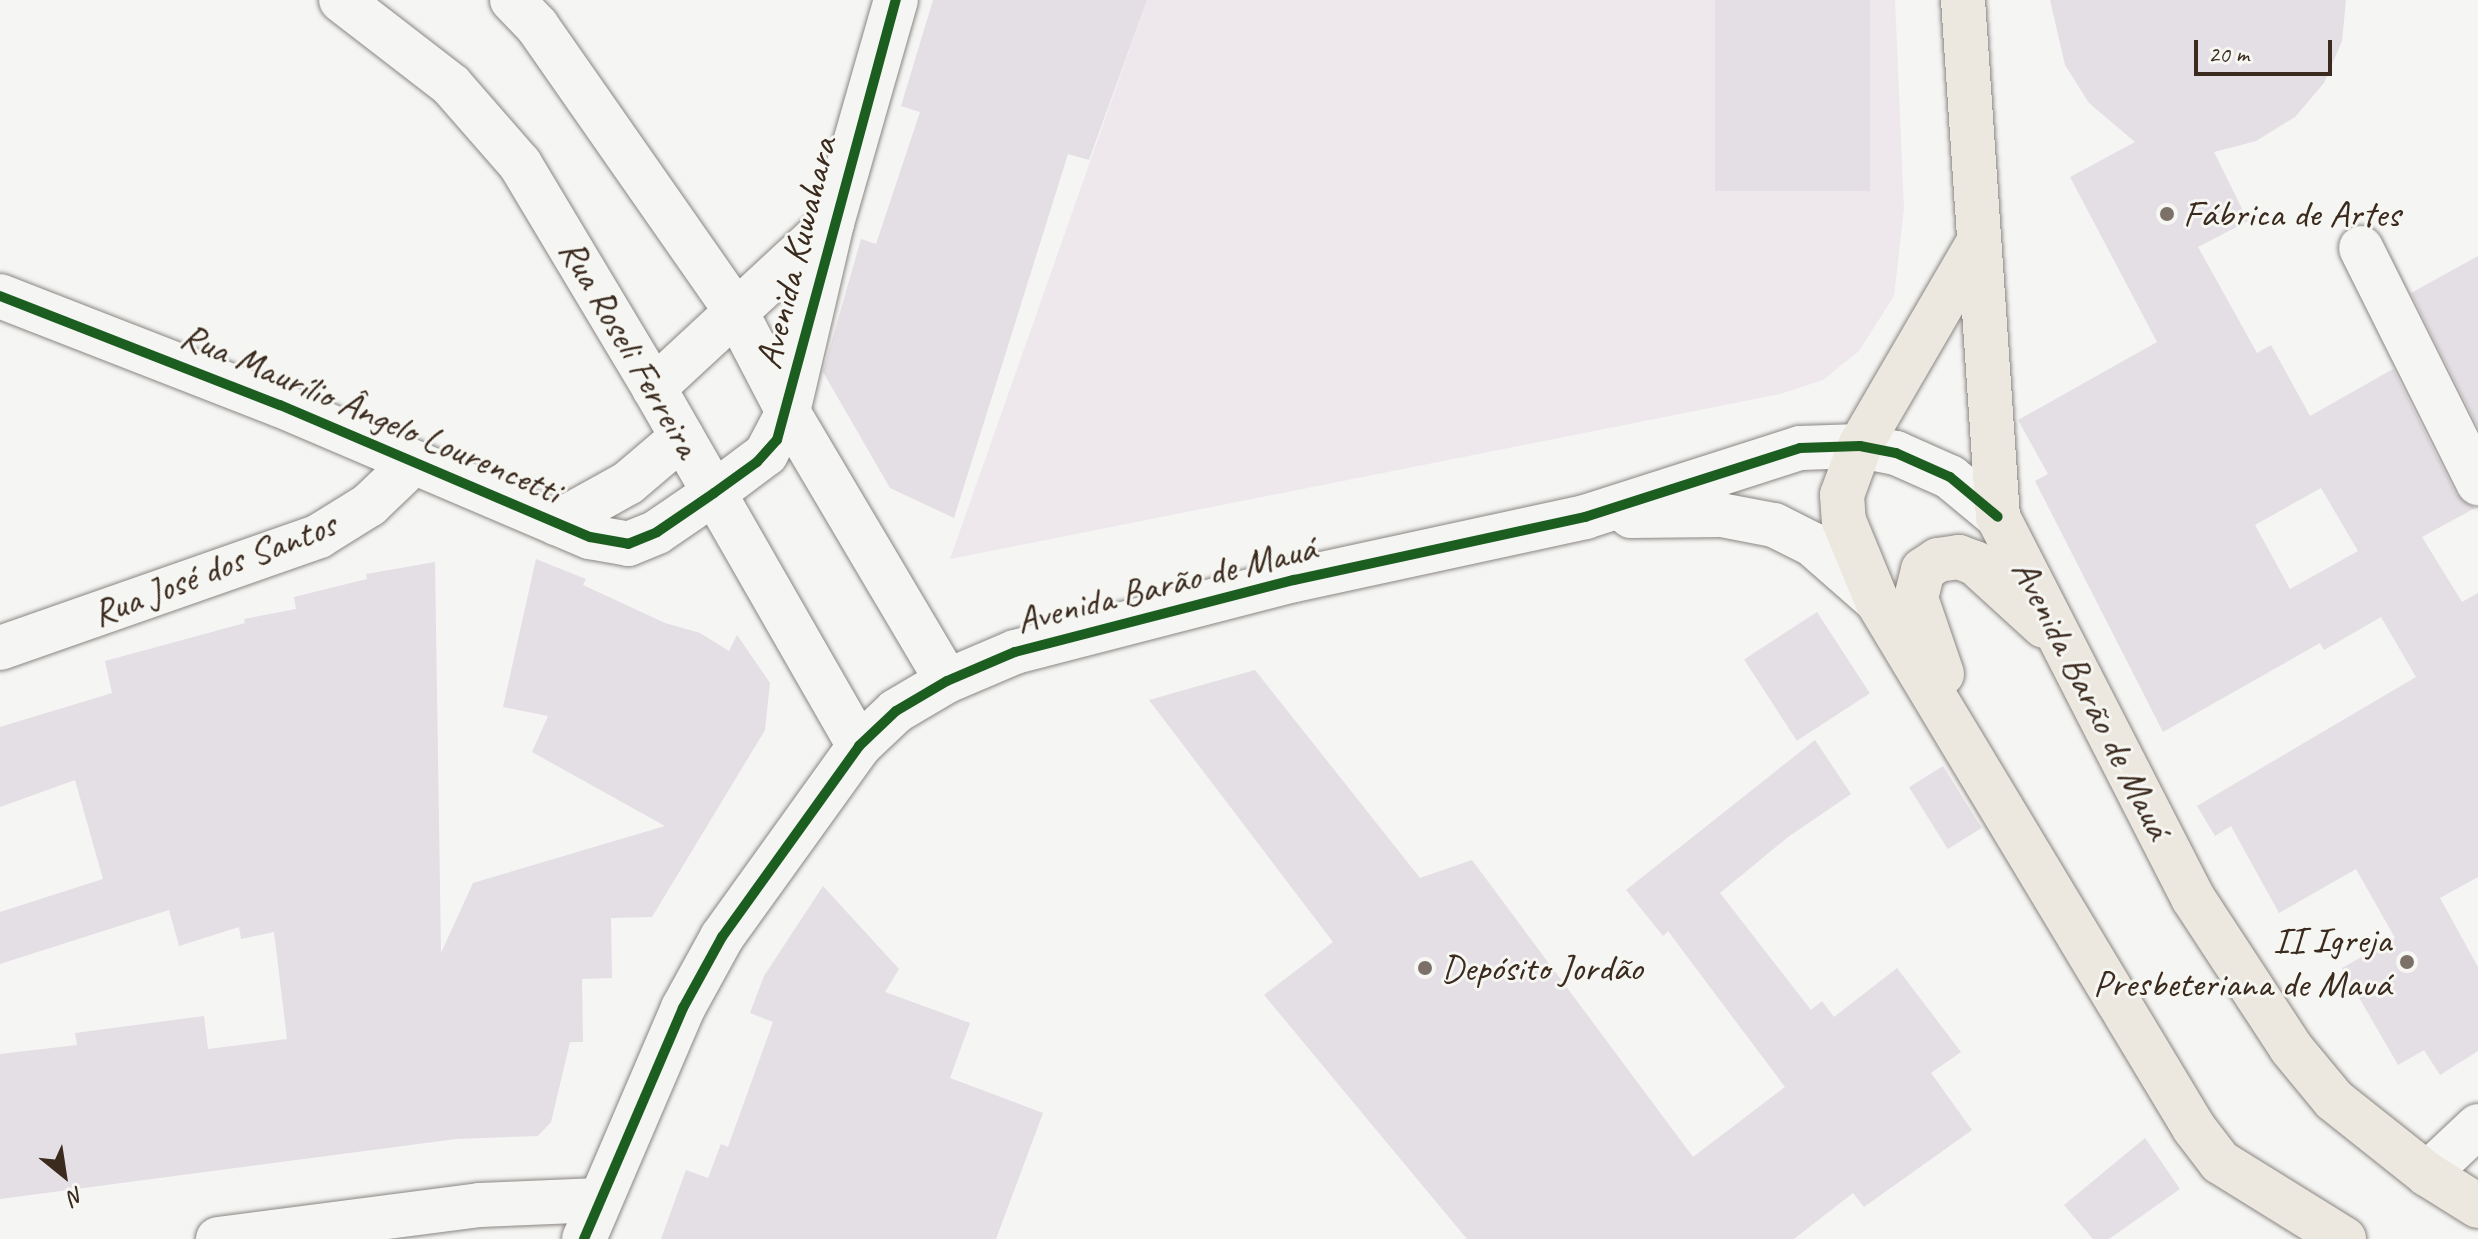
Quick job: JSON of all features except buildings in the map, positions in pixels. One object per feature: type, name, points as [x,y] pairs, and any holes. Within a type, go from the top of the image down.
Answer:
[{"type":"main road","points":[[1963,0],[1998,517]]},
{"type":"main road","points":[[1877,601],[1844,521],[1842,495],[1860,446],[1978,243]]},
{"type":"main road","name":"Avenida Barão de Mauá","points":[[1998,517],[2067,646],[2193,898],[2291,1048],[2334,1100],[2427,1174],[2478,1206]]},
{"type":"main road","points":[[1937,700],[1943,671],[1916,598],[1923,570],[1938,560],[1959,557],[1975,563],[2067,646]]},
{"type":"main road","name":"Avenida Barão de Mauá","points":[[1877,601],[2203,1140],[2220,1162],[2344,1239]]},
{"type":"street","name":"Rua Roseli Ferreira","points":[[341,0],[451,85],[520,164],[654,388],[859,746]]},
{"type":"street","points":[[512,0],[537,26],[735,310],[788,412],[947,681]]},
{"type":"street","name":"Avenida Kuwahara","points":[[714,493],[766,454],[788,412],[832,223],[896,0]]},
{"type":"street","name":"Avenida Kuwahara","points":[[654,388],[832,223]]},
{"type":"street","points":[[2361,248],[2478,483]]},
{"type":"street","name":"Rua Maurílio Ângelo Lourencetti","points":[[0,296],[280,405],[556,523],[628,544],[657,532],[714,493]]},
{"type":"street","name":"Rua Maurílio Ângelo Lourencetti","points":[[556,523],[628,483],[682,437]]},
{"type":"street","name":"Avenida Barão de Mauá","points":[[592,1219],[683,1008],[722,937],[859,746],[896,711],[947,681],[1015,652],[1294,580],[1585,517],[1800,448],[1860,446],[1896,453],[1950,477],[1998,517]]},
{"type":"street","name":"Rua José dos Santos","points":[[0,648],[319,536],[369,505],[413,463]]},
{"type":"street","name":"Avenida Barão de Mauá","points":[[1585,517],[1721,515],[1774,525],[1812,544],[1877,601]]},
{"type":"street","points":[[2427,1174],[2478,1126]]},
{"type":"street","points":[[218,1239],[480,1205],[592,1219]]},
{"type":"shaded area","points":[[1147,0],[1895,0],[1904,208],[1894,296],[1859,351],[1823,380],[1780,394],[950,559]]},
{"type":"cycle path","points":[[0,296],[280,405],[590,537],[628,544],[657,532],[714,493],[757,462],[777,440],[896,0]]},
{"type":"cycle path","points":[[584,1239],[683,1008],[722,937],[859,746],[896,711],[947,681],[1015,652],[1294,580],[1585,517],[1800,448],[1860,446],[1896,453],[1950,477],[1998,517]]},
{"type":"place","name":"Fábrica de Artes","points":[[2167,214]]},
{"type":"place","name":"II Igreja Presbeteriana de Mauá","points":[[2407,962]]},
{"type":"place","name":"Depósito Jordão","points":[[1425,968]]}]
